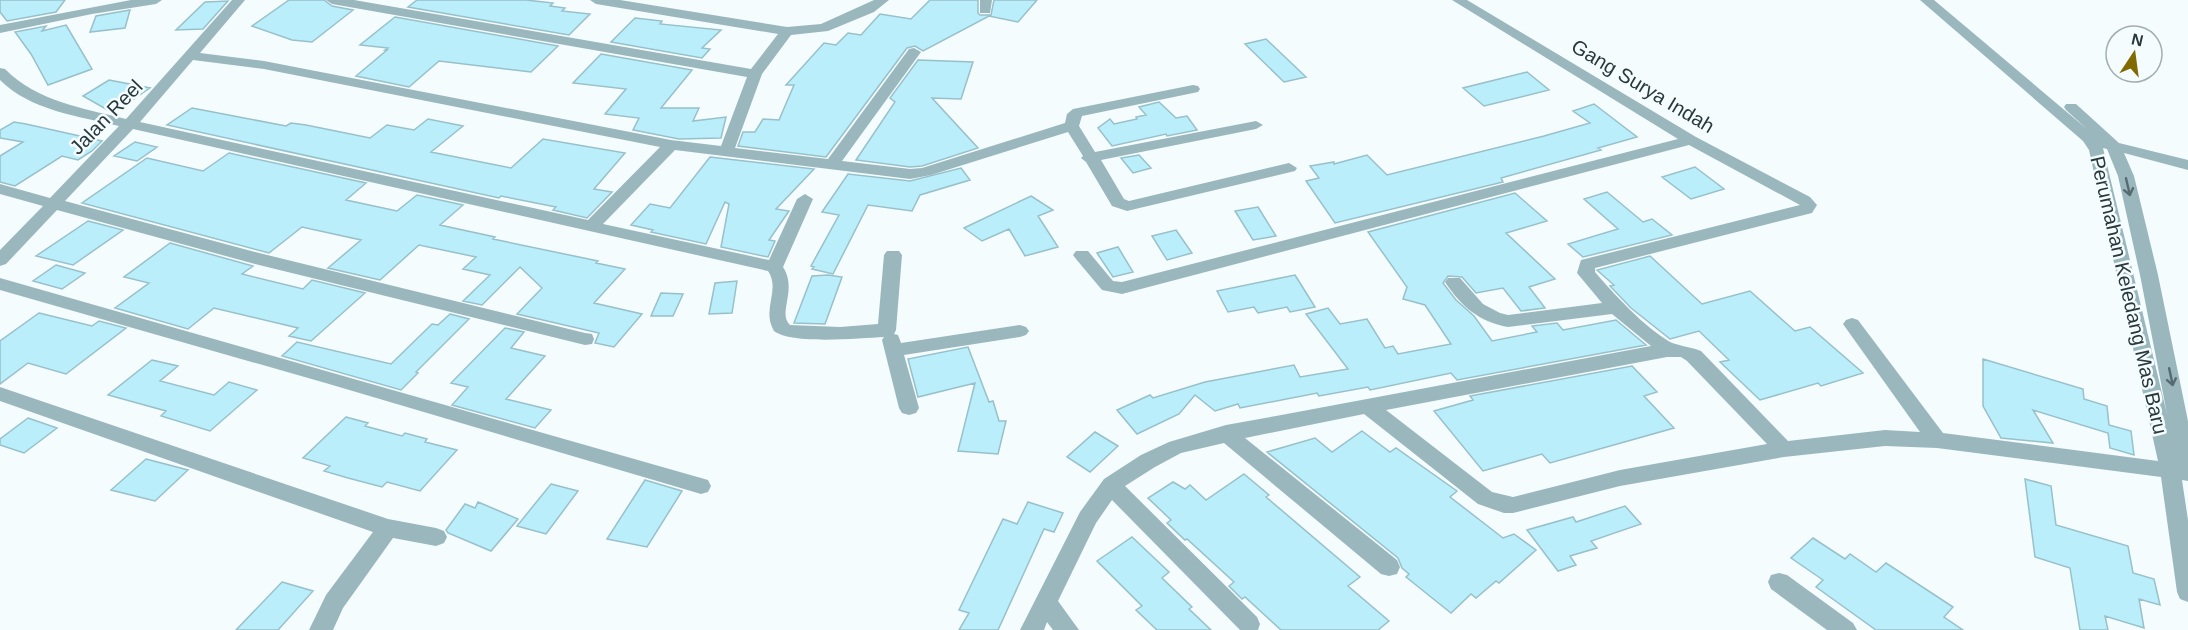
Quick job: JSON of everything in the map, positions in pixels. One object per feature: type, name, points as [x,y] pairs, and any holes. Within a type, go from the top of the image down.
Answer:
[{"type":"street","points":[[0,30],[83,11],[156,0]]},
{"type":"street","name":"Jalan Reel","points":[[0,260],[51,204],[130,124],[239,0]]},
{"type":"street","points":[[332,0],[755,74]]},
{"type":"street","points":[[596,0],[787,31],[824,28],[869,9],[883,0]]},
{"type":"street","name":"Gang Surya Indah","points":[[1458,0],[1690,140],[1804,200],[1809,205],[1806,209],[1795,212],[1587,264],[1586,273],[1616,307]]},
{"type":"street","name":"Perumahan Keledang Mas Baru","points":[[1926,0],[2092,143],[2097,150],[2182,472],[2188,592]]},
{"type":"street","points":[[1369,407],[1485,498],[1504,505],[1513,505],[1620,478],[1784,450],[1885,438],[1937,440],[2182,472],[2147,264],[2126,176],[2113,145],[2094,126],[1942,0]]},
{"type":"street","points":[[726,153],[755,74],[787,31]]},
{"type":"street","points":[[833,163],[914,52]]},
{"type":"street","points":[[191,56],[264,65],[438,97],[671,145],[918,174],[1072,126]]},
{"type":"street","points":[[0,72],[8,82],[34,98],[130,124],[774,267],[782,278],[776,321],[779,327],[786,331],[840,333],[887,330]]},
{"type":"street","points":[[1193,89],[1074,114],[1072,126],[1089,158],[1118,202],[1127,206],[1289,168]]},
{"type":"street","points":[[1089,158],[1257,125]]},
{"type":"street","points":[[1082,255],[1108,286],[1122,288],[1690,140]]},
{"type":"street","points":[[2092,143],[2113,145],[2188,165]]},
{"type":"street","points":[[592,226],[671,145]]},
{"type":"street","points":[[0,189],[267,261],[585,339]]},
{"type":"street","points":[[774,267],[805,200]]},
{"type":"street","points":[[893,255],[887,330],[895,350],[909,408]]},
{"type":"street","points":[[1454,282],[1480,313],[1494,320],[1508,321],[1616,307],[1667,350]]},
{"type":"street","points":[[0,284],[701,486]]},
{"type":"street","points":[[1852,324],[1937,440]]},
{"type":"street","points":[[895,350],[1020,331]]},
{"type":"street","points":[[1032,630],[1088,518],[1111,485],[1148,461],[1176,447],[1226,433],[1667,350],[1684,351],[1694,356],[1784,450]]},
{"type":"street","points":[[0,394],[388,528],[436,537]]},
{"type":"street","points":[[1226,433],[1389,567]]},
{"type":"street","points":[[1111,485],[1249,624]]},
{"type":"street","points":[[321,630],[334,602],[388,528]]},
{"type":"street","points":[[1779,582],[1845,630]]},
{"type":"street","points":[[1046,602],[1067,630]]},
{"type":"building","points":[[0,0],[65,0],[56,12],[7,21],[0,12]]},
{"type":"building","points":[[289,0],[324,0],[332,6],[353,10],[312,42],[292,40],[252,26]]},
{"type":"building","points":[[417,0],[526,0],[553,3],[550,6],[565,8],[562,11],[590,14],[569,35],[408,7]]},
{"type":"building","points":[[930,0],[978,0],[978,13],[991,15],[994,0],[1037,0],[1018,22],[989,16],[923,51],[915,46],[907,48],[826,157],[738,146],[743,132],[755,132],[763,119],[779,120],[794,85],[786,85],[824,43],[836,45],[848,33],[861,35],[880,14],[911,19]]},
{"type":"building","points":[[228,1],[203,29],[176,30],[205,2]]},
{"type":"building","points":[[130,10],[125,28],[90,32],[96,16]]},
{"type":"building","points":[[395,17],[558,46],[531,72],[439,61],[409,87],[356,76],[388,48],[360,45]]},
{"type":"building","points":[[635,18],[662,21],[660,24],[721,30],[702,48],[710,49],[702,58],[611,42]]},
{"type":"building","points":[[66,25],[92,69],[48,85],[31,54],[15,32],[46,26],[42,31]]},
{"type":"building","points":[[1266,39],[1306,77],[1284,82],[1245,44]]},
{"type":"building","points":[[601,54],[692,70],[661,108],[699,108],[693,121],[726,117],[721,138],[679,139],[633,130],[639,118],[605,114],[626,89],[573,83]]},
{"type":"building","points":[[918,60],[973,62],[961,99],[932,98],[978,148],[922,166],[910,167],[856,160],[895,102],[890,98]]},
{"type":"building","points":[[1527,72],[1549,90],[1484,106],[1463,88]]},
{"type":"building","points":[[109,80],[150,88],[113,113],[83,96]]},
{"type":"building","points":[[1159,102],[1176,118],[1187,116],[1197,130],[1167,136],[1166,134],[1112,146],[1098,128],[1110,119],[1114,124],[1137,119],[1136,117],[1146,115],[1139,107]]},
{"type":"building","points":[[1594,104],[1637,137],[1598,148],[1601,150],[1501,178],[1503,182],[1335,223],[1306,181],[1319,178],[1310,166],[1334,162],[1334,164],[1367,155],[1387,175],[1544,136],[1590,123],[1573,111]]},
{"type":"building","points":[[192,108],[286,126],[291,123],[306,125],[370,138],[387,125],[414,130],[428,119],[463,126],[431,152],[511,168],[543,139],[625,153],[594,189],[612,192],[587,218],[553,210],[556,207],[501,196],[499,198],[167,125]]},
{"type":"building","points":[[14,122],[102,141],[78,160],[62,156],[15,186],[0,182],[0,156],[23,142],[0,138],[0,130]]},
{"type":"building","points":[[135,142],[157,147],[137,161],[114,156]]},
{"type":"building","points":[[229,153],[366,183],[346,200],[397,211],[417,195],[463,205],[440,225],[625,269],[594,303],[642,314],[614,347],[595,343],[599,333],[517,314],[542,288],[520,267],[482,305],[463,301],[490,275],[463,269],[476,257],[419,245],[380,280],[328,268],[361,240],[302,227],[269,253],[82,203],[147,158],[203,171]]},
{"type":"building","points":[[1139,155],[1151,168],[1133,173],[1121,158]]},
{"type":"building","points":[[710,157],[814,169],[776,209],[789,211],[769,240],[775,241],[768,257],[721,247],[729,204],[725,202],[706,244],[651,232],[653,230],[631,225],[650,204],[670,208]]},
{"type":"building","points":[[1695,167],[1724,189],[1691,199],[1662,177]]},
{"type":"building","points":[[961,168],[970,180],[920,195],[912,211],[868,205],[833,274],[812,269],[814,267],[811,266],[839,215],[822,212],[848,174],[910,181]]},
{"type":"building","points":[[1607,192],[1643,222],[1652,219],[1672,235],[1583,257],[1568,244],[1618,229],[1584,199]]},
{"type":"building","points":[[1515,193],[1547,221],[1506,233],[1555,279],[1529,287],[1545,308],[1521,311],[1503,288],[1476,293],[1462,277],[1448,276],[1443,283],[1456,300],[1474,316],[1492,341],[1537,332],[1532,326],[1557,323],[1563,330],[1616,320],[1646,345],[1457,380],[1451,373],[1370,390],[1368,387],[1319,396],[1317,393],[1240,408],[1238,404],[1215,411],[1195,395],[1179,414],[1137,434],[1117,410],[1150,395],[1153,398],[1205,382],[1294,365],[1300,377],[1348,369],[1306,314],[1328,308],[1340,324],[1367,319],[1385,348],[1393,346],[1398,354],[1451,344],[1425,305],[1403,299],[1407,287],[1368,232]]},
{"type":"building","points":[[1031,196],[1053,210],[1038,216],[1058,247],[1025,256],[1009,229],[982,241],[964,228]]},
{"type":"building","points":[[1258,207],[1276,236],[1253,240],[1235,211]]},
{"type":"building","points":[[88,221],[123,230],[73,265],[36,256]]},
{"type":"building","points":[[1176,230],[1192,253],[1167,260],[1152,236]]},
{"type":"building","points":[[170,243],[253,266],[242,274],[303,289],[312,280],[365,293],[311,341],[289,336],[298,328],[214,308],[188,329],[115,308],[149,283],[124,277]]},
{"type":"building","points":[[1118,247],[1133,272],[1113,277],[1097,253]]},
{"type":"building","points":[[1650,256],[1702,304],[1750,291],[1795,331],[1810,327],[1863,373],[1821,386],[1818,383],[1760,400],[1720,362],[1729,360],[1699,331],[1670,339],[1631,308],[1610,286],[1614,285],[1597,270]]},
{"type":"building","points":[[56,265],[85,273],[62,289],[33,281]]},
{"type":"building","points":[[1295,275],[1315,307],[1290,312],[1287,307],[1258,313],[1254,307],[1228,312],[1217,291]]},
{"type":"building","points":[[812,276],[842,277],[825,324],[794,323]]},
{"type":"building","points":[[737,281],[732,313],[709,314],[715,283]]},
{"type":"building","points":[[661,293],[683,294],[673,316],[651,316]]},
{"type":"building","points":[[39,313],[92,326],[99,321],[126,328],[66,374],[28,363],[0,384],[0,341]]},
{"type":"building","points":[[450,314],[469,319],[401,390],[282,356],[297,342],[391,364],[432,324],[438,325]]},
{"type":"building","points":[[505,328],[524,332],[511,348],[545,356],[506,399],[551,410],[535,428],[452,405],[468,387],[451,383]]},
{"type":"building","points":[[968,347],[989,402],[993,401],[999,421],[1006,421],[998,454],[958,451],[975,383],[918,397],[908,359]]},
{"type":"building","points":[[1983,359],[2083,389],[2084,399],[2107,406],[2109,425],[2131,431],[2134,455],[2110,448],[2108,433],[2033,410],[2053,443],[2001,438],[1983,406]]},
{"type":"building","points":[[152,360],[178,366],[160,381],[214,395],[229,382],[257,390],[210,431],[161,416],[166,411],[108,395]]},
{"type":"building","points":[[1632,366],[1657,392],[1644,396],[1674,428],[1550,463],[1542,454],[1483,471],[1434,411],[1473,400],[1470,396]]},
{"type":"building","points":[[346,417],[368,423],[365,426],[402,436],[405,433],[427,439],[425,442],[457,450],[420,491],[387,482],[382,487],[348,478],[324,471],[330,466],[303,458]]},
{"type":"building","points":[[28,418],[57,428],[24,453],[0,445],[0,439]]},
{"type":"building","points":[[1362,431],[1390,452],[1396,448],[1457,491],[1450,497],[1503,538],[1514,534],[1536,550],[1499,583],[1496,581],[1476,598],[1471,594],[1451,613],[1406,577],[1409,574],[1402,568],[1398,558],[1267,452],[1315,438],[1332,452]]},
{"type":"building","points":[[1095,432],[1118,446],[1090,472],[1067,457]]},
{"type":"building","points":[[146,459],[188,470],[155,501],[111,490]]},
{"type":"building","points":[[1244,474],[1269,495],[1266,497],[1360,577],[1348,586],[1389,621],[1378,630],[1281,630],[1245,597],[1242,599],[1229,586],[1234,582],[1167,523],[1171,520],[1148,498],[1173,482],[1185,489],[1190,485],[1206,500]]},
{"type":"building","points":[[2025,479],[2051,486],[2056,525],[2128,546],[2133,573],[2154,579],[2160,605],[2139,599],[2144,628],[2105,616],[2108,630],[2080,630],[2070,568],[2035,557]]},
{"type":"building","points":[[645,480],[682,491],[647,547],[607,539]]},
{"type":"building","points":[[551,484],[578,491],[546,534],[517,526]]},
{"type":"building","points":[[478,502],[518,519],[491,551],[448,533],[446,530],[465,504],[475,508]]},
{"type":"building","points":[[1028,502],[1063,513],[1054,532],[1044,529],[998,630],[959,630],[969,613],[959,610],[1003,519],[1017,524]]},
{"type":"building","points":[[1625,506],[1641,524],[1591,541],[1597,548],[1570,556],[1576,565],[1558,571],[1527,530],[1573,517],[1576,522]]},
{"type":"building","points":[[1132,537],[1169,572],[1162,578],[1192,607],[1189,609],[1211,630],[1157,630],[1136,610],[1142,606],[1097,561]]},
{"type":"building","points":[[1813,538],[1845,559],[1850,554],[1876,572],[1886,563],[1953,607],[1944,617],[1963,630],[1876,630],[1816,587],[1823,580],[1791,558]]},
{"type":"building","points":[[282,582],[313,591],[278,630],[236,630]]}]
